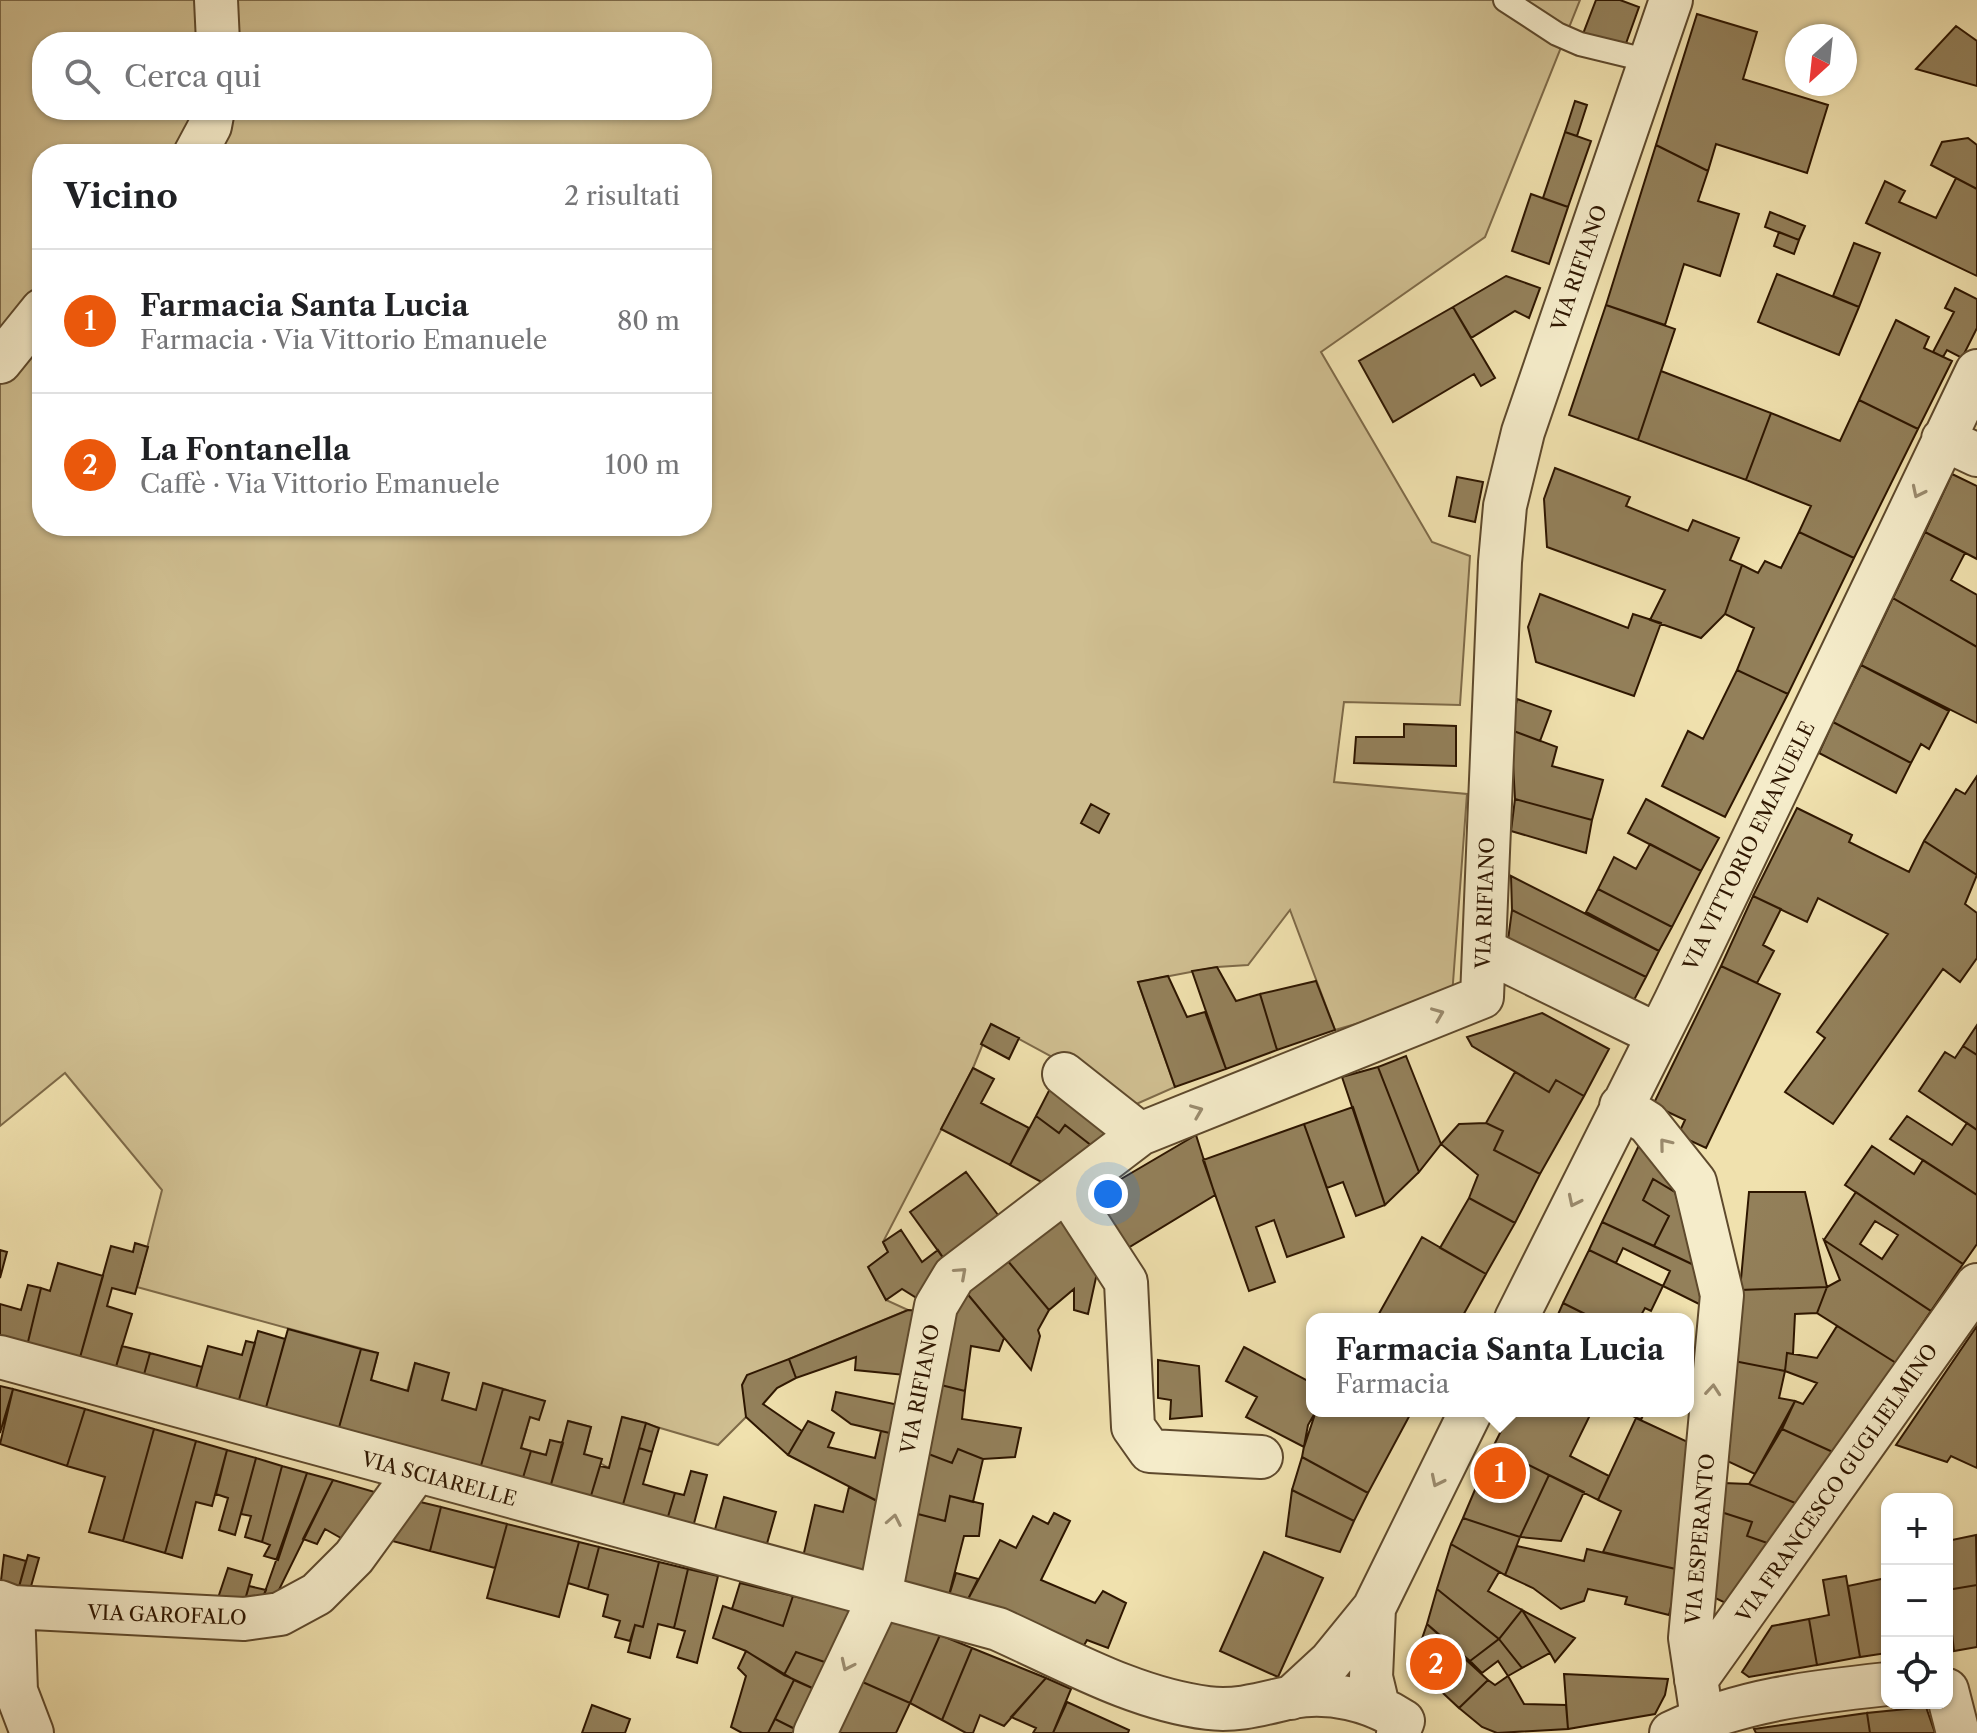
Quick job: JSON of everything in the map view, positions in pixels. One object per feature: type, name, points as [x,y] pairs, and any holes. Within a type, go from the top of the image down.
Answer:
[{"type":"street","points":[[216,0],[218,32]]},
{"type":"street","name":"VIA RIFIANO","points":[[815,1733],[880,1596],[936,1306],[954,1276],[1140,1134],[1482,997],[1488,797],[1505,506],[1523,432],[1671,0]]},
{"type":"street","points":[[200,144],[211,120]]},
{"type":"street","points":[[0,362],[32,322]]},
{"type":"street","name":"VIA VITTORIO EMANUELE","points":[[1519,1313],[1621,1106],[1960,447],[1977,371]]},
{"type":"street","points":[[1484,950],[1658,1035]]},
{"type":"street","points":[[1482,997],[1540,978]]},
{"type":"street","points":[[1064,1074],[1140,1134]]},
{"type":"street","name":"VIA ESPERANTO","points":[[1621,1106],[1648,1123],[1695,1182],[1722,1295],[1690,1638],[1690,1711]]},
{"type":"street","points":[[1067,1191],[1126,1282],[1133,1427],[1150,1451],[1261,1457]]},
{"type":"street","name":"VIA FRANCESCO GUGLIELMINO","points":[[1690,1711],[1977,1285]]},
{"type":"street","name":"VIA SCIARELLE","points":[[0,1357],[415,1473],[998,1629],[1124,1686],[1176,1703],[1212,1709],[1245,1720],[1291,1698],[1326,1695],[1400,1723]]},
{"type":"street","points":[[1291,1698],[1330,1662],[1374,1608],[1468,1417]]},
{"type":"street","name":"VIA GAROFALO","points":[[6,1604],[244,1619],[280,1614],[317,1594],[354,1557],[415,1473]]},
{"type":"street","points":[[6,1604],[16,1691],[32,1733]]},
{"type":"street","points":[[1374,1608],[1371,1677],[1400,1723]]},
{"type":"street","points":[[1953,1677],[1977,1673]]},
{"type":"street","points":[[1690,1711],[1881,1685]]},
{"type":"street","points":[[1952,1709],[1958,1733]]},
{"type":"lane","points":[[1505,0],[1557,34],[1580,44],[1650,61]]},
{"type":"shaded area","points":[[0,0],[206,0],[208,32],[32,32],[32,120],[198,120],[187,144],[32,144],[32,305],[0,339]]},
{"type":"shaded area","points":[[225,0],[1580,0],[1485,237],[1321,352],[1432,542],[1470,556],[1460,705],[1344,702],[1334,782],[1467,794],[1452,996],[1335,1030],[1290,910],[1248,965],[1217,967],[1138,982],[1175,1087],[1125,1109],[1069,1066],[991,1024],[973,1068],[883,1242],[888,1252],[869,1267],[886,1300],[908,1310],[789,1359],[746,1417],[718,1445],[623,1417],[609,1468],[584,1454],[591,1427],[569,1421],[563,1443],[546,1455],[521,1448],[530,1417],[544,1401],[484,1383],[476,1410],[442,1400],[448,1373],[415,1363],[407,1391],[371,1380],[378,1353],[137,1287],[162,1190],[65,1073],[0,1126],[0,376],[32,337],[32,536],[712,536],[712,144],[211,144],[219,120],[712,120],[712,32],[227,32]]},
{"type":"building","points":[[1596,0],[1620,0],[1639,7],[1624,49],[1583,34]]},
{"type":"building","points":[[1697,14],[1757,32],[1743,79],[1785,92],[1785,96],[1799,96],[1828,105],[1807,173],[1716,144],[1708,171],[1656,145]]},
{"type":"building","points":[[1956,26],[1977,41],[1977,86],[1916,69]]},
{"type":"building","points":[[1575,101],[1587,105],[1577,136],[1565,132]]},
{"type":"building","points":[[1565,132],[1591,141],[1568,207],[1543,198]]},
{"type":"building","points":[[1968,138],[1977,145],[1977,189],[1931,165],[1942,142]]},
{"type":"building","points":[[1656,145],[1708,171],[1698,201],[1739,214],[1720,276],[1684,264],[1665,325],[1606,305]]},
{"type":"building","points":[[1956,178],[1977,189],[1977,276],[1866,223],[1885,181],[1905,191],[1899,202],[1936,218]]},
{"type":"building","points":[[1531,194],[1568,207],[1549,264],[1512,251]]},
{"type":"building","points":[[1770,212],[1805,226],[1799,240],[1765,227]]},
{"type":"building","points":[[1779,232],[1799,240],[1794,254],[1774,246]]},
{"type":"building","points":[[1854,243],[1880,253],[1859,307],[1833,296]]},
{"type":"building","points":[[1777,274],[1859,307],[1839,355],[1758,322]]},
{"type":"building","points":[[1506,276],[1540,288],[1529,318],[1515,311],[1471,338],[1453,307]]},
{"type":"building","points":[[1955,288],[1977,299],[1977,328],[1962,358],[1947,350],[1943,357],[1933,352],[1954,312],[1945,308]]},
{"type":"building","points":[[1606,305],[1675,329],[1638,440],[1569,415]]},
{"type":"building","points":[[1453,307],[1495,378],[1481,386],[1474,374],[1393,422],[1359,361]]},
{"type":"building","points":[[1896,320],[1929,337],[1924,348],[1952,361],[1918,429],[1859,400]]},
{"type":"building","points":[[1661,371],[1771,413],[1746,480],[1638,440]]},
{"type":"building","points":[[1859,400],[1918,429],[1854,558],[1799,532],[1811,506],[1746,480],[1771,413],[1840,441]]},
{"type":"building","points":[[1555,468],[1630,497],[1626,506],[1688,531],[1693,520],[1739,538],[1730,560],[1742,565],[1725,614],[1701,638],[1650,620],[1665,590],[1547,547],[1544,499]]},
{"type":"building","points":[[1952,474],[1977,486],[1977,559],[1925,532]]},
{"type":"building","points":[[1457,477],[1483,482],[1475,522],[1449,516]]},
{"type":"building","points":[[1799,532],[1854,558],[1788,694],[1737,670],[1754,628],[1725,614],[1742,565],[1758,573],[1765,561],[1781,568]]},
{"type":"building","points":[[1925,532],[1965,553],[1951,580],[1977,595],[1977,647],[1893,598]]},
{"type":"building","points":[[1540,594],[1628,628],[1633,614],[1661,623],[1634,696],[1536,662],[1528,627]]},
{"type":"building","points":[[1893,598],[1977,647],[1977,723],[1861,665]]},
{"type":"building","points":[[1861,665],[1949,711],[1929,749],[1921,744],[1911,763],[1833,722]]},
{"type":"building","points":[[1737,670],[1788,694],[1725,817],[1662,786],[1688,731],[1703,739]]},
{"type":"building","points":[[1517,699],[1551,711],[1540,741],[1511,730]]},
{"type":"building","points":[[1833,722],[1911,763],[1896,793],[1819,753]]},
{"type":"building","points":[[1404,724],[1456,726],[1456,766],[1354,763],[1356,737],[1404,737]]},
{"type":"building","points":[[1511,730],[1557,747],[1552,766],[1603,780],[1592,820],[1515,799]]},
{"type":"building","points":[[1977,776],[1977,875],[1924,841],[1956,789],[1965,794]]},
{"type":"building","points":[[1515,799],[1592,820],[1586,853],[1511,831]]},
{"type":"building","points":[[1646,799],[1719,838],[1701,871],[1628,833]]},
{"type":"building","points":[[1091,804],[1109,814],[1099,833],[1081,823]]},
{"type":"building","points":[[1797,808],[1852,835],[1849,842],[1909,872],[1924,841],[1977,875],[1965,904],[1977,913],[1977,958],[1960,982],[1943,969],[1833,1124],[1785,1092],[1825,1038],[1817,1032],[1888,934],[1818,898],[1807,922],[1753,896]]},
{"type":"building","points":[[1650,844],[1701,871],[1672,927],[1598,889],[1614,857],[1636,869]]},
{"type":"building","points":[[1511,876],[1659,951],[1646,977],[1512,910]]},
{"type":"building","points":[[1598,889],[1672,927],[1659,951],[1586,912]]},
{"type":"building","points":[[1753,896],[1781,909],[1763,945],[1774,951],[1757,983],[1721,966]]},
{"type":"building","points":[[1512,910],[1646,977],[1634,1000],[1508,940]]},
{"type":"building","points":[[1721,966],[1780,994],[1706,1148],[1678,1135],[1685,1120],[1653,1105]]},
{"type":"building","points":[[1217,967],[1236,1001],[1260,994],[1277,1050],[1226,1069],[1192,971]]},
{"type":"building","points":[[1168,976],[1187,1017],[1205,1012],[1226,1069],[1175,1087],[1138,982]]},
{"type":"building","points":[[1316,981],[1335,1030],[1277,1050],[1260,994]]},
{"type":"building","points":[[1542,1013],[1609,1049],[1584,1096],[1556,1080],[1549,1092],[1472,1046],[1467,1037]]},
{"type":"building","points":[[991,1024],[1019,1038],[1009,1059],[981,1044]]},
{"type":"building","points":[[1977,1025],[1977,1055],[1963,1046]]},
{"type":"building","points":[[1963,1046],[1977,1055],[1977,1130],[1919,1091],[1945,1052],[1955,1058]]},
{"type":"building","points":[[1406,1056],[1441,1144],[1419,1172],[1378,1067]]},
{"type":"building","points":[[1378,1067],[1419,1172],[1385,1205],[1342,1077]]},
{"type":"building","points":[[973,1068],[994,1079],[981,1103],[1029,1128],[1010,1165],[941,1129]]},
{"type":"building","points":[[1515,1072],[1549,1092],[1556,1080],[1584,1096],[1540,1174],[1494,1150],[1503,1131],[1486,1123]]},
{"type":"building","points":[[1055,1079],[1115,1129],[1092,1146],[1065,1125],[1059,1133],[1036,1116]]},
{"type":"building","points":[[1353,1107],[1385,1205],[1356,1216],[1343,1182],[1327,1188],[1304,1124]]},
{"type":"building","points":[[1036,1116],[1059,1133],[1065,1125],[1092,1146],[1047,1185],[1010,1165]]},
{"type":"building","points":[[1907,1116],[1952,1145],[1967,1123],[1977,1130],[1977,1195],[1890,1139]]},
{"type":"building","points":[[1486,1123],[1503,1131],[1494,1150],[1540,1174],[1515,1223],[1469,1198],[1478,1175],[1441,1144],[1459,1124]]},
{"type":"building","points":[[1304,1124],[1344,1237],[1287,1257],[1274,1220],[1256,1227],[1275,1282],[1249,1291],[1203,1160]]},
{"type":"building","points":[[1196,1135],[1215,1195],[1118,1254],[1087,1199]]},
{"type":"building","points":[[1641,1141],[1664,1167],[1675,1192],[1653,1179],[1643,1200],[1669,1216],[1654,1246],[1602,1222]]},
{"type":"building","points":[[1872,1146],[1914,1174],[1923,1160],[1977,1195],[1977,1244],[1963,1264],[1845,1185]]},
{"type":"building","points":[[966,1172],[1001,1219],[944,1259],[910,1212]]},
{"type":"building","points":[[1653,1179],[1675,1192],[1696,1266],[1654,1246],[1669,1216],[1643,1200]]},
{"type":"building","points":[[1749,1192],[1805,1192],[1827,1287],[1740,1290]]},
{"type":"building","points":[[1856,1192],[1963,1264],[1931,1311],[1824,1240]],"holes":[[[1875,1221],[1898,1235],[1882,1259],[1860,1244]]]},
{"type":"building","points":[[1469,1198],[1515,1223],[1486,1274],[1440,1248]]},
{"type":"building","points":[[1060,1216],[1097,1273],[1088,1314],[1074,1310],[1074,1289],[1049,1310],[1007,1260]]},
{"type":"building","points":[[1602,1222],[1696,1266],[1701,1305],[1663,1286],[1670,1271],[1623,1248],[1616,1263],[1589,1250]]},
{"type":"building","points":[[901,1230],[922,1262],[938,1250],[944,1259],[923,1302],[902,1289],[886,1300],[868,1267],[888,1252],[883,1242]]},
{"type":"building","points":[[1422,1237],[1486,1274],[1464,1313],[1379,1313]]},
{"type":"building","points":[[1824,1240],[1931,1311],[1896,1363],[1817,1313],[1827,1287],[1840,1280]]},
{"type":"building","points":[[135,1243],[148,1247],[135,1294],[112,1288],[107,1306],[132,1314],[115,1370],[79,1361],[111,1246],[133,1252]]},
{"type":"building","points":[[0,1250],[7,1252],[0,1278]]},
{"type":"building","points":[[1589,1250],[1663,1286],[1651,1311],[1645,1308],[1642,1313],[1583,1313],[1563,1303]]},
{"type":"building","points":[[1007,1260],[1049,1310],[1038,1330],[1040,1336],[1031,1370],[965,1291]]},
{"type":"building","points":[[58,1263],[103,1276],[79,1361],[27,1346],[41,1288],[50,1291]]},
{"type":"building","points":[[28,1285],[41,1288],[27,1346],[0,1339],[0,1304],[21,1310]]},
{"type":"building","points":[[1827,1287],[1817,1313],[1795,1314],[1793,1354],[1787,1353],[1785,1371],[1734,1361],[1740,1290]]},
{"type":"building","points":[[965,1291],[1004,1338],[999,1351],[971,1346],[965,1391],[937,1384],[947,1317]]},
{"type":"building","points":[[1563,1303],[1583,1313],[1559,1313]]},
{"type":"building","points":[[908,1310],[920,1311],[905,1375],[855,1370],[856,1357],[796,1378],[789,1359]]},
{"type":"building","points":[[1837,1326],[1896,1363],[1835,1453],[1782,1429],[1795,1401],[1803,1404],[1817,1383],[1785,1371],[1787,1353],[1817,1358]]},
{"type":"building","points":[[1977,1326],[1977,1468],[1951,1456],[1947,1462],[1896,1445]]},
{"type":"building","points":[[288,1329],[361,1349],[338,1431],[265,1411]]},
{"type":"building","points":[[258,1331],[285,1339],[265,1411],[238,1403]]},
{"type":"building","points":[[246,1341],[255,1343],[238,1403],[195,1392],[208,1346],[242,1355]]},
{"type":"building","points":[[122,1346],[150,1353],[143,1378],[115,1370]]},
{"type":"building","points":[[1244,1347],[1306,1380],[1306,1417],[1314,1417],[1304,1447],[1246,1417],[1257,1397],[1226,1381]]},
{"type":"building","points":[[361,1349],[378,1353],[371,1380],[408,1391],[415,1363],[449,1373],[442,1400],[476,1410],[483,1383],[503,1389],[480,1469],[338,1431]]},
{"type":"building","points":[[150,1353],[202,1367],[195,1392],[143,1378]]},
{"type":"building","points":[[789,1359],[796,1378],[777,1388],[763,1404],[802,1431],[788,1455],[746,1417],[742,1385],[747,1375]]},
{"type":"building","points":[[1158,1360],[1199,1366],[1202,1416],[1170,1419],[1171,1400],[1158,1398]]},
{"type":"building","points":[[1734,1361],[1785,1371],[1779,1398],[1795,1401],[1755,1474],[1725,1460]]},
{"type":"building","points":[[937,1384],[965,1391],[962,1419],[1021,1428],[1015,1457],[983,1459],[958,1449],[952,1463],[926,1453]]},
{"type":"building","points":[[0,1386],[13,1389],[0,1433]]},
{"type":"building","points":[[13,1389],[85,1409],[67,1466],[0,1444]]},
{"type":"building","points":[[503,1389],[545,1401],[539,1420],[530,1417],[521,1448],[531,1451],[522,1481],[480,1469]]},
{"type":"building","points":[[836,1392],[899,1405],[894,1434],[851,1424],[832,1410]]},
{"type":"building","points":[[85,1409],[154,1429],[123,1541],[89,1532],[105,1477],[67,1466]]},
{"type":"building","points":[[622,1417],[646,1423],[622,1508],[590,1499],[600,1466],[609,1468]]},
{"type":"building","points":[[1313,1417],[1409,1417],[1368,1493],[1302,1457]]},
{"type":"building","points":[[1508,1417],[1589,1417],[1570,1456],[1609,1476],[1598,1500],[1493,1447]]},
{"type":"building","points":[[1636,1418],[1690,1443],[1680,1570],[1603,1552],[1621,1511],[1598,1500]]},
{"type":"building","points":[[568,1421],[591,1427],[584,1454],[602,1459],[590,1499],[550,1488]]},
{"type":"building","points":[[808,1421],[834,1433],[828,1447],[875,1458],[881,1431],[894,1434],[883,1504],[788,1455]]},
{"type":"building","points":[[646,1423],[659,1428],[652,1452],[639,1448]]},
{"type":"building","points":[[154,1429],[196,1441],[165,1553],[123,1541]]},
{"type":"building","points":[[1782,1429],[1835,1453],[1800,1505],[1749,1484]]},
{"type":"building","points":[[550,1440],[563,1443],[550,1488],[522,1481],[531,1451],[546,1455]]},
{"type":"building","points":[[196,1441],[227,1450],[212,1506],[196,1502],[182,1558],[165,1553]]},
{"type":"building","points":[[1493,1447],[1549,1475],[1520,1537],[1463,1518]]},
{"type":"building","points":[[639,1448],[652,1452],[643,1484],[675,1493],[667,1520],[622,1508]]},
{"type":"building","points":[[958,1449],[983,1459],[973,1502],[950,1496],[945,1521],[914,1513],[926,1453],[952,1463]]},
{"type":"building","points":[[227,1450],[256,1458],[235,1535],[219,1530],[228,1498],[216,1494]]},
{"type":"building","points":[[1302,1457],[1368,1493],[1354,1521],[1292,1490]]},
{"type":"building","points":[[256,1458],[282,1466],[262,1542],[245,1537],[251,1516],[241,1514]]},
{"type":"building","points":[[282,1466],[307,1473],[278,1560],[264,1556],[270,1545],[262,1542]]},
{"type":"building","points":[[691,1471],[707,1475],[693,1527],[667,1520],[675,1493],[684,1495]]},
{"type":"building","points":[[307,1473],[333,1480],[274,1600],[261,1603]]},
{"type":"building","points":[[1549,1475],[1584,1492],[1561,1541],[1520,1537]]},
{"type":"building","points":[[333,1480],[385,1495],[348,1542],[325,1529],[317,1544],[303,1539]]},
{"type":"building","points":[[1723,1483],[1749,1484],[1800,1505],[1773,1545],[1747,1536],[1752,1522],[1721,1512]]},
{"type":"building","points":[[849,1487],[883,1504],[867,1574],[803,1557],[815,1505],[843,1512]]},
{"type":"building","points":[[1292,1490],[1354,1521],[1340,1552],[1286,1536]]},
{"type":"building","points":[[950,1496],[983,1504],[979,1536],[964,1536],[948,1599],[901,1585],[914,1513],[945,1521]]},
{"type":"building","points":[[724,1497],[776,1512],[766,1547],[714,1533]]},
{"type":"building","points":[[408,1499],[441,1507],[430,1551],[381,1538]]},
{"type":"building","points":[[441,1507],[507,1524],[495,1568],[430,1551]]},
{"type":"building","points":[[1721,1512],[1752,1522],[1747,1536],[1773,1545],[1732,1606],[1713,1597]]},
{"type":"building","points":[[1054,1513],[1070,1521],[1041,1580],[1095,1603],[1103,1591],[1126,1603],[1108,1648],[1087,1640],[1082,1649],[967,1601],[1000,1540],[1016,1548],[1033,1516],[1048,1524]]},
{"type":"building","points":[[1463,1518],[1520,1537],[1505,1575],[1451,1544]]},
{"type":"building","points":[[507,1524],[579,1542],[559,1617],[487,1598]]},
{"type":"building","points":[[1976,1535],[1977,1585],[1953,1589],[1953,1540]]},
{"type":"building","points":[[579,1542],[599,1547],[588,1589],[568,1583]]},
{"type":"building","points":[[1451,1544],[1499,1572],[1488,1591],[1522,1610],[1499,1639],[1437,1589]]},
{"type":"building","points":[[1517,1546],[1584,1561],[1587,1549],[1680,1570],[1669,1615],[1625,1604],[1627,1597],[1588,1589],[1584,1601],[1561,1609],[1533,1588],[1505,1575]]},
{"type":"building","points":[[599,1547],[659,1562],[643,1627],[635,1625],[630,1641],[615,1637],[620,1621],[603,1616],[608,1595],[588,1589]]},
{"type":"building","points":[[1264,1552],[1323,1578],[1278,1677],[1220,1651]]},
{"type":"building","points":[[4,1555],[26,1561],[17,1594],[0,1589]]},
{"type":"building","points":[[28,1555],[39,1558],[28,1597],[17,1594]]},
{"type":"building","points":[[659,1562],[688,1569],[674,1628],[658,1624],[650,1658],[628,1652],[635,1625],[643,1627]]},
{"type":"building","points":[[228,1568],[252,1575],[243,1607],[215,1607]]},
{"type":"building","points":[[688,1569],[718,1576],[697,1663],[677,1657],[685,1631],[674,1628]]},
{"type":"building","points":[[956,1573],[978,1579],[967,1601],[948,1599]]},
{"type":"building","points":[[1846,1576],[1860,1657],[1817,1665],[1809,1619],[1829,1615],[1823,1580]]},
{"type":"building","points":[[1881,1579],[1881,1654],[1860,1657],[1848,1586]]},
{"type":"building","points":[[740,1583],[793,1596],[783,1626],[732,1609]]},
{"type":"building","points":[[1977,1585],[1977,1647],[1954,1651],[1953,1589]]},
{"type":"building","points":[[249,1586],[266,1590],[261,1603],[243,1607]]},
{"type":"building","points":[[1437,1589],[1499,1639],[1470,1661],[1427,1624]]},
{"type":"building","points":[[793,1596],[859,1612],[833,1665],[796,1652],[784,1675],[746,1651],[713,1638],[723,1606],[783,1626]]},
{"type":"building","points":[[1522,1610],[1575,1638],[1555,1662],[1550,1653]]},
{"type":"building","points":[[1522,1610],[1550,1653],[1522,1668],[1499,1639]]},
{"type":"building","points":[[1809,1619],[1817,1665],[1749,1677],[1742,1672],[1772,1626]]},
{"type":"building","points":[[890,1621],[940,1635],[910,1703],[858,1680]]},
{"type":"building","points":[[1427,1624],[1488,1680],[1459,1708],[1413,1665]]},
{"type":"building","points":[[940,1635],[972,1648],[942,1720],[910,1703]]},
{"type":"building","points":[[1499,1639],[1522,1668],[1508,1676],[1498,1661],[1482,1673],[1470,1661]]},
{"type":"building","points":[[972,1648],[1046,1678],[1004,1726],[980,1715],[973,1733],[966,1733],[942,1720]]},
{"type":"building","points":[[746,1651],[794,1680],[768,1733],[742,1733],[731,1727],[746,1676],[738,1668]]},
{"type":"building","points":[[796,1652],[833,1665],[821,1692],[784,1675]]},
{"type":"building","points":[[1564,1674],[1668,1679],[1665,1695],[1655,1714],[1568,1729]]},
{"type":"building","points":[[1508,1676],[1524,1704],[1566,1705],[1568,1729],[1497,1733],[1482,1727],[1459,1708],[1488,1680],[1495,1685]]},
{"type":"building","points":[[1046,1678],[1071,1689],[1053,1733],[1033,1733],[1036,1728],[1011,1717]]},
{"type":"building","points":[[794,1680],[821,1692],[799,1731],[775,1719]]},
{"type":"building","points":[[858,1680],[910,1703],[896,1733],[836,1733]]},
{"type":"building","points":[[1067,1702],[1129,1730],[1128,1733],[1053,1733]]},
{"type":"building","points":[[592,1705],[630,1719],[625,1733],[582,1733]]},
{"type":"building","points":[[1927,1709],[1935,1733],[1870,1733],[1867,1713]]},
{"type":"building","points":[[1867,1713],[1870,1733],[1756,1733],[1754,1729]]},
{"type":"building","points":[[775,1719],[799,1731],[798,1733],[768,1733]]},
{"type":"place","name":"Farmacia Santa Lucia","points":[[1500,1473]]},
{"type":"place","name":"La Fontanella","points":[[1436,1664]]}]
